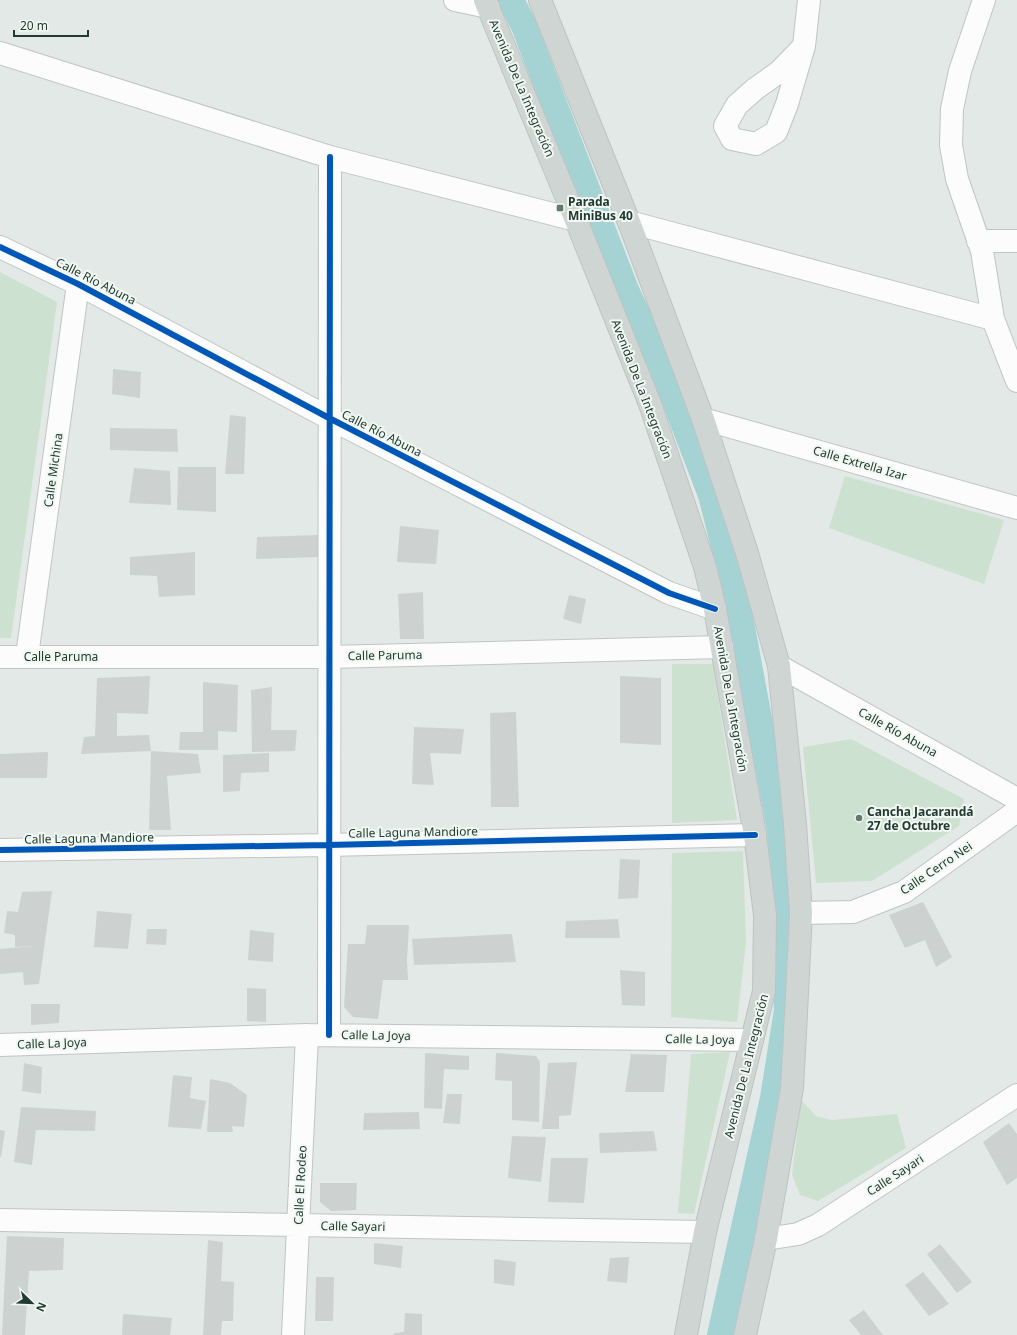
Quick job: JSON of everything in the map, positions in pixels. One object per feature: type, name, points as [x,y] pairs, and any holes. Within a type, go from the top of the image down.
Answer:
[{"type":"main road","points":[[540,0],[629,222],[703,419],[748,553],[779,666],[795,824],[801,913],[792,1088],[766,1239],[745,1335]]},
{"type":"main road","name":"Avenida De La Integración","points":[[486,3],[650,404],[705,567],[722,647],[754,834],[765,915],[764,991],[705,1232],[686,1335]]},
{"type":"street","points":[[455,0],[486,3]]},
{"type":"street","points":[[804,46],[809,0]]},
{"type":"street","points":[[984,0],[960,71],[952,109],[952,145],[956,179],[978,241],[994,318],[1017,381]]},
{"type":"street","points":[[0,53],[330,157],[576,220]]},
{"type":"street","points":[[328,1035],[330,157]]},
{"type":"street","points":[[629,222],[994,318]]},
{"type":"street","points":[[978,241],[1017,241]]},
{"type":"street","name":"Calle Río Abuna","points":[[0,247],[78,284],[329,418],[669,593],[715,609]]},
{"type":"street","name":"Calle Michina","points":[[27,656],[78,284]]},
{"type":"street","name":"Calle Extrella Izar","points":[[703,419],[1017,508]]},
{"type":"street","name":"Calle Paruma","points":[[0,657],[329,657],[722,647]]},
{"type":"street","name":"Calle Río Abuna","points":[[779,666],[1017,799]]},
{"type":"street","name":"Calle Cerro Nei","points":[[801,913],[853,912],[904,892],[1017,811]]},
{"type":"street","name":"Calle Laguna Mandiore","points":[[0,850],[328,845],[754,834]]},
{"type":"street","name":"Calle La Joya","points":[[0,1045],[307,1035],[752,1040]]},
{"type":"street","name":"Calle El Rodeo","points":[[293,1335],[307,1035]]},
{"type":"street","name":"Calle Sayari","points":[[766,1239],[798,1234],[818,1225],[1017,1095]]},
{"type":"street","name":"Calle Sayari","points":[[0,1220],[705,1232]]},
{"type":"green space","points":[[0,272],[57,302],[11,638],[0,638]]},
{"type":"green space","points":[[845,476],[1004,520],[984,584],[829,528]]},
{"type":"green space","points":[[672,664],[713,664],[737,820],[672,823]]},
{"type":"green space","points":[[851,739],[964,799],[959,826],[872,881],[816,883],[803,747]]},
{"type":"green space","points":[[743,851],[746,942],[737,1022],[671,1017],[672,853]]},
{"type":"green space","points":[[730,1052],[694,1214],[678,1213],[691,1054]]},
{"type":"green space","points":[[801,1100],[816,1116],[831,1120],[897,1114],[906,1148],[818,1201],[800,1195],[792,1175]]},
{"type":"building","points":[[113,369],[141,372],[140,398],[112,394]]},
{"type":"building","points":[[230,415],[246,417],[244,474],[225,474]]},
{"type":"building","points":[[110,428],[177,429],[178,452],[110,450]]},
{"type":"building","points":[[178,467],[216,467],[216,512],[177,510]]},
{"type":"building","points":[[134,468],[170,471],[171,505],[129,503]]},
{"type":"building","points":[[400,526],[439,530],[436,564],[397,562]]},
{"type":"building","points":[[318,535],[318,557],[256,559],[257,537]]},
{"type":"building","points":[[195,552],[195,595],[159,597],[157,576],[130,575],[130,557]]},
{"type":"building","points":[[423,592],[424,639],[400,639],[398,594]]},
{"type":"building","points":[[569,595],[586,599],[581,624],[563,619]]},
{"type":"building","points":[[150,676],[148,714],[117,713],[117,736],[149,735],[151,751],[81,754],[84,737],[95,736],[97,678]]},
{"type":"building","points":[[620,676],[661,678],[661,745],[620,743]]},
{"type":"building","points":[[203,682],[238,685],[237,732],[218,731],[218,750],[179,750],[180,732],[203,732]]},
{"type":"building","points":[[272,687],[271,730],[297,730],[295,751],[252,752],[251,690]]},
{"type":"building","points":[[516,712],[519,807],[491,807],[490,713]]},
{"type":"building","points":[[414,727],[464,729],[461,754],[430,753],[434,785],[412,784]]},
{"type":"building","points":[[151,751],[198,754],[201,773],[167,776],[171,830],[149,830]]},
{"type":"building","points":[[48,752],[47,778],[0,778],[0,754]]},
{"type":"building","points":[[269,753],[269,772],[241,773],[240,791],[223,792],[223,755]]},
{"type":"building","points":[[620,859],[640,860],[638,898],[618,899]]},
{"type":"building","points":[[52,891],[39,984],[24,985],[23,972],[0,974],[0,949],[34,946],[15,947],[15,935],[4,933],[7,911],[18,912],[22,892]]},
{"type":"building","points":[[923,902],[952,957],[936,967],[925,940],[905,948],[889,915]]},
{"type":"building","points":[[97,911],[132,914],[128,949],[94,947]]},
{"type":"building","points":[[618,919],[620,938],[565,938],[566,921]]},
{"type":"building","points":[[367,925],[409,925],[407,960],[408,980],[383,980],[378,1019],[353,1017],[344,1007],[348,944],[365,944]]},
{"type":"building","points":[[147,929],[167,929],[166,945],[146,944]]},
{"type":"building","points":[[250,930],[274,933],[273,962],[248,960]]},
{"type":"building","points":[[512,934],[516,962],[414,965],[412,939]]},
{"type":"building","points":[[620,970],[645,972],[645,1006],[622,1005]]},
{"type":"building","points":[[247,988],[266,989],[266,1022],[247,1021]]},
{"type":"building","points":[[31,1004],[60,1004],[59,1023],[31,1025]]},
{"type":"building","points":[[425,1053],[469,1056],[469,1070],[444,1069],[442,1109],[424,1108]]},
{"type":"building","points":[[496,1053],[536,1056],[540,1062],[539,1122],[512,1120],[512,1081],[495,1080]]},
{"type":"building","points":[[631,1054],[667,1055],[664,1092],[625,1092]]},
{"type":"building","points":[[577,1062],[571,1115],[559,1116],[559,1129],[542,1129],[548,1063]]},
{"type":"building","points":[[24,1063],[42,1067],[41,1094],[22,1091]]},
{"type":"building","points":[[173,1075],[192,1077],[190,1098],[206,1101],[201,1129],[168,1127]]},
{"type":"building","points":[[210,1079],[230,1083],[247,1095],[244,1127],[232,1126],[233,1132],[207,1132]]},
{"type":"building","points":[[447,1094],[462,1094],[460,1124],[443,1123]]},
{"type":"building","points":[[21,1107],[96,1111],[95,1131],[36,1130],[32,1165],[14,1162]]},
{"type":"building","points":[[419,1112],[420,1129],[363,1130],[364,1113]]},
{"type":"building","points":[[1009,1123],[1017,1134],[1017,1178],[1007,1185],[983,1142]]},
{"type":"building","points":[[0,1130],[5,1131],[1,1157],[0,1157]]},
{"type":"building","points":[[654,1131],[657,1151],[600,1153],[599,1133]]},
{"type":"building","points":[[512,1136],[546,1137],[541,1182],[508,1178]]},
{"type":"building","points":[[551,1158],[588,1158],[584,1203],[548,1202]]},
{"type":"building","points":[[320,1183],[357,1183],[356,1210],[331,1211],[320,1202]]},
{"type":"building","points":[[7,1236],[64,1238],[63,1270],[29,1271],[25,1335],[2,1335]]},
{"type":"building","points":[[208,1240],[223,1242],[221,1281],[234,1282],[233,1321],[222,1321],[221,1335],[203,1335]]},
{"type":"building","points":[[374,1243],[403,1246],[401,1268],[374,1264]]},
{"type":"building","points":[[940,1244],[972,1282],[957,1293],[927,1254]]},
{"type":"building","points":[[629,1257],[627,1283],[607,1281],[610,1258]]},
{"type":"building","points":[[494,1259],[516,1262],[514,1286],[494,1283]]},
{"type":"building","points":[[923,1272],[949,1304],[929,1316],[905,1285]]},
{"type":"building","points":[[316,1277],[334,1277],[333,1321],[315,1321]]},
{"type":"building","points":[[864,1310],[883,1335],[861,1335],[849,1320]]},
{"type":"building","points":[[405,1313],[422,1314],[422,1335],[394,1335],[394,1333],[404,1332]]},
{"type":"building","points":[[123,1314],[172,1318],[170,1335],[122,1335]]},
{"type":"waterway","points":[[511,0],[524,26],[626,290],[660,362],[711,495],[735,590],[780,831],[787,1010],[773,1098],[720,1335]]},
{"type":"cycle path","points":[[329,1035],[330,157]]},
{"type":"cycle path","points":[[0,247],[78,284],[329,418],[669,593],[715,609]]},
{"type":"cycle path","points":[[0,850],[328,845],[755,835]]},
{"type":"place","name":"Parada MiniBus 40","points":[[560,208]]},
{"type":"place","name":"Cancha Jacarandá 27 de Octubre","points":[[859,818]]}]
